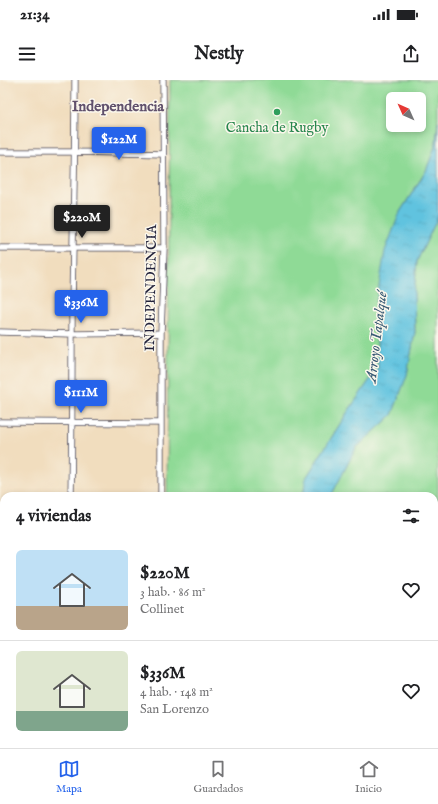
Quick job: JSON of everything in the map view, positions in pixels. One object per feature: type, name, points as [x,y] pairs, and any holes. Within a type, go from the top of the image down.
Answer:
[{"type":"street","points":[[71,492],[75,80]]},
{"type":"street","name":"INDEPENDENCIA","points":[[160,492],[161,333],[164,248],[163,80]]},
{"type":"street","points":[[0,152],[163,154]]},
{"type":"street","points":[[0,248],[164,248]]},
{"type":"street","points":[[0,332],[72,334],[161,333]]},
{"type":"street","points":[[0,422],[161,423]]},
{"type":"green space","points":[[170,80],[438,80],[438,121],[436,144],[426,171],[400,212],[376,304],[378,368],[347,413],[306,478],[304,492],[167,492]]},
{"type":"green space","points":[[438,217],[438,492],[333,492],[356,448],[392,415],[407,374],[415,332],[414,294],[417,261]]},
{"type":"water","points":[[438,121],[438,217],[417,261],[414,294],[415,332],[407,375],[392,415],[356,448],[333,492],[304,492],[306,478],[347,413],[378,368],[376,304],[385,251],[400,212],[426,171],[436,144]]},
{"type":"place","name":"Cancha de Rugby","points":[[277,112]]},
{"type":"district","name":"Independencia","points":[[118,106]]},
{"type":"water label","name":"Arroyo Tapalqué","points":[[376,337]]}]
